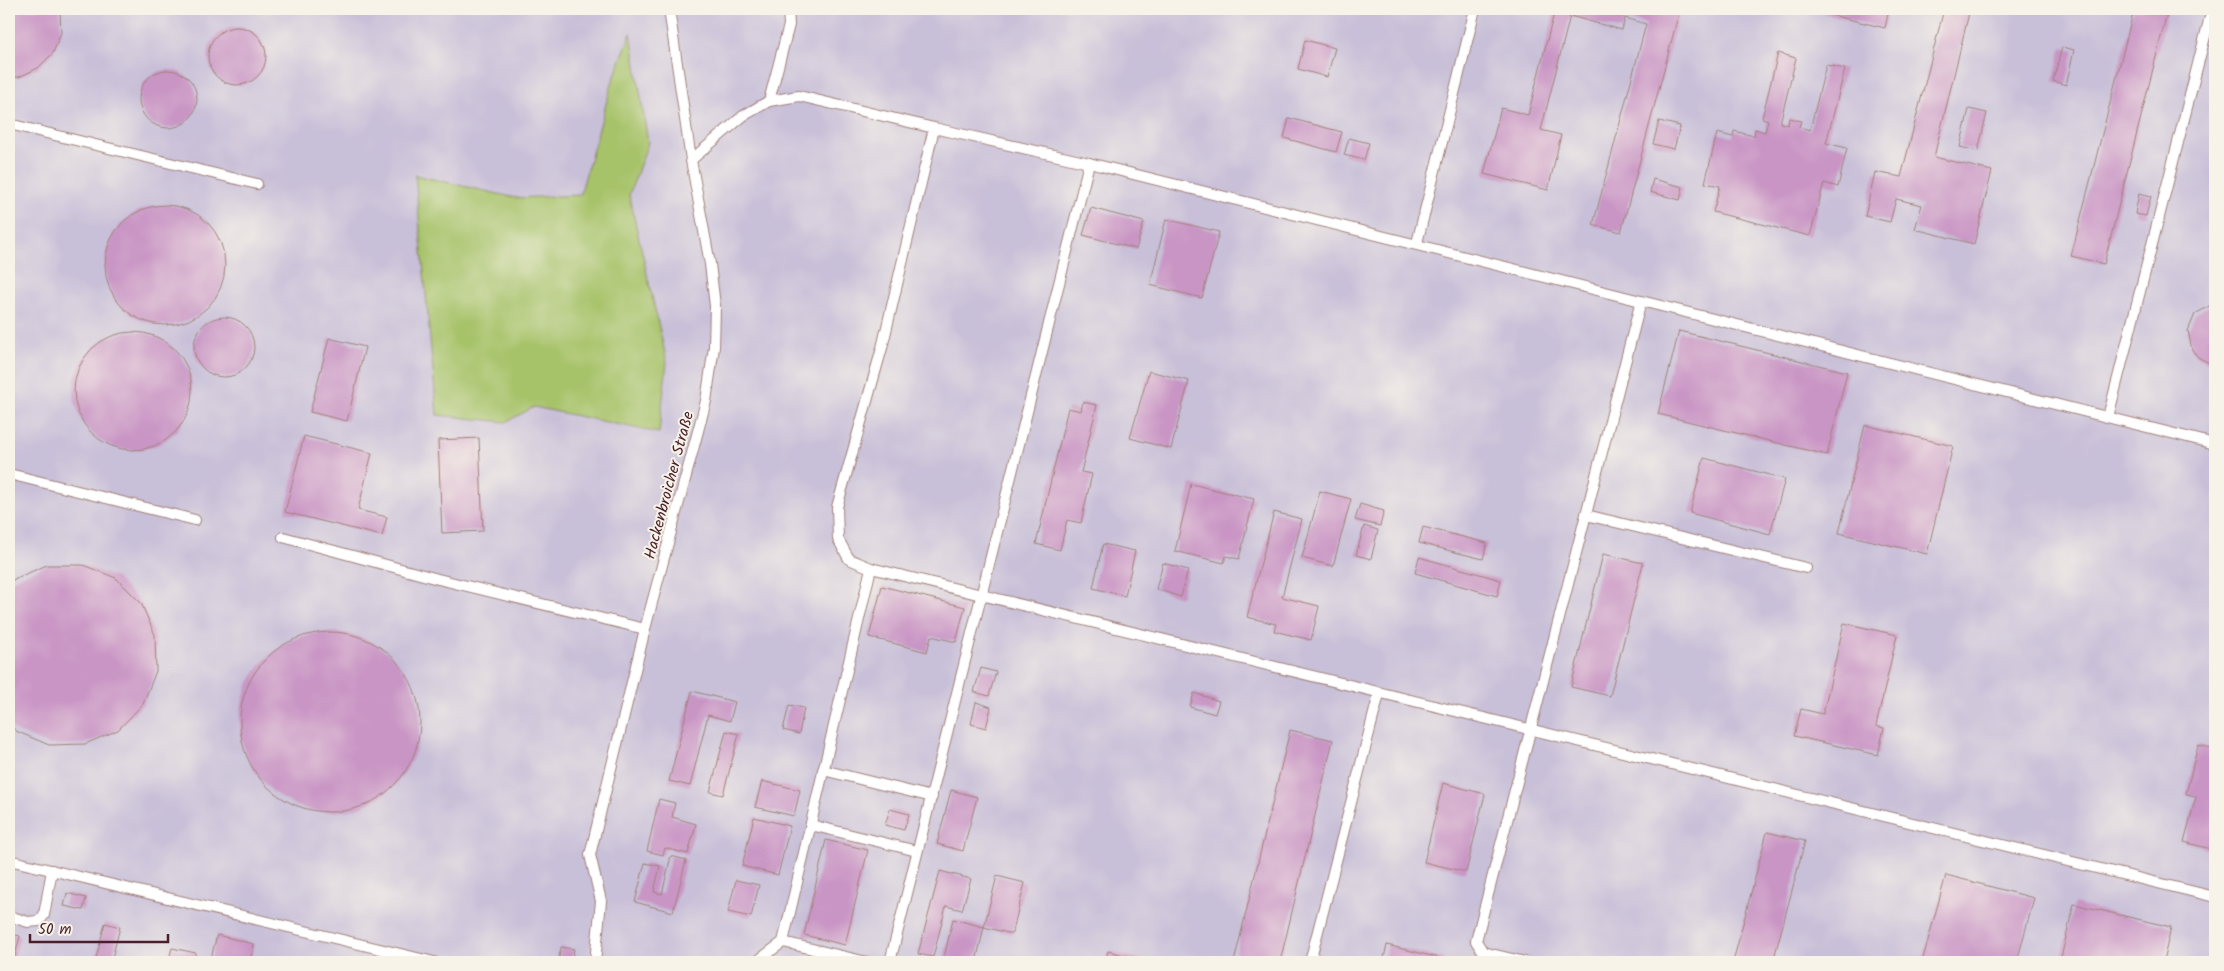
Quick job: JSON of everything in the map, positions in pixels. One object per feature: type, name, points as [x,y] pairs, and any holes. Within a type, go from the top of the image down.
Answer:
[{"type":"lane","name":"Hackenbroicher Straße","points":[[595,962],[601,900],[590,854],[645,629],[706,401],[714,347],[715,306],[710,264],[669,9]]},
{"type":"lane","points":[[769,101],[790,25],[788,9]]},
{"type":"lane","points":[[1416,243],[1475,9]]},
{"type":"lane","points":[[2108,417],[2212,9]]},
{"type":"lane","points":[[692,160],[743,116],[769,101],[799,96],[1090,163],[1416,243],[2215,444]]},
{"type":"lane","points":[[9,124],[257,184]]},
{"type":"lane","points":[[934,128],[882,348],[837,508],[838,539],[849,559],[871,568],[1379,694],[2215,897]]},
{"type":"lane","points":[[890,962],[1090,163]]},
{"type":"lane","points":[[1526,962],[1482,952],[1476,941],[1641,300]]},
{"type":"lane","points":[[9,474],[195,520]]},
{"type":"lane","points":[[1586,515],[1806,568]]},
{"type":"lane","points":[[283,537],[438,579],[645,629]]},
{"type":"lane","points":[[756,962],[784,942],[871,568]]},
{"type":"lane","points":[[1310,962],[1379,694]]},
{"type":"lane","points":[[823,770],[932,797]]},
{"type":"lane","points":[[811,825],[917,851]]},
{"type":"lane","points":[[9,860],[434,962]]},
{"type":"lane","points":[[9,916],[28,922],[39,921],[44,915],[52,870]]},
{"type":"lane","points":[[784,942],[867,962]]},
{"type":"shaded area","points":[[9,9],[2215,9],[2215,962],[9,962]]},
{"type":"green space","points":[[631,33],[648,143],[629,195],[667,362],[659,433],[534,407],[506,422],[437,415],[415,175],[516,198],[580,195],[612,83]]},
{"type":"building","points":[[9,9],[59,9],[60,12],[61,33],[53,53],[38,68],[19,77],[9,77]]},
{"type":"building","points":[[1555,9],[1680,9],[1621,232],[1593,225],[1646,24],[1625,18],[1622,30],[1570,16],[1541,130],[1561,135],[1548,190],[1484,174],[1501,108],[1528,115]]},
{"type":"building","points":[[1806,9],[1889,9],[1885,28]]},
{"type":"building","points":[[1944,9],[1970,9],[1934,157],[1992,171],[1974,244],[1915,229],[1922,205],[1896,199],[1890,222],[1865,216],[1875,172],[1901,177]]},
{"type":"building","points":[[2134,9],[2168,9],[2104,264],[2071,256]]},
{"type":"building","points":[[237,27],[248,29],[261,40],[266,56],[264,67],[253,80],[237,85],[226,83],[213,72],[208,56],[210,45],[221,32]]},
{"type":"building","points":[[1305,40],[1335,48],[1327,77],[1298,69]]},
{"type":"building","points":[[2062,47],[2074,50],[2066,85],[2053,81]]},
{"type":"building","points":[[1778,53],[1796,58],[1780,123],[1788,125],[1789,118],[1801,121],[1799,127],[1810,130],[1826,65],[1845,69],[1826,143],[1847,148],[1838,187],[1824,183],[1810,236],[1713,212],[1720,186],[1705,183],[1717,133],[1733,137],[1734,131],[1754,136],[1755,129],[1765,132],[1768,120],[1762,118]]},
{"type":"building","points":[[168,70],[179,72],[189,78],[195,88],[197,99],[195,110],[189,120],[179,126],[168,128],[157,126],[147,120],[141,110],[139,99],[141,88],[147,78],[157,72]]},
{"type":"building","points":[[1969,109],[1987,113],[1978,151],[1960,147]]},
{"type":"building","points":[[1289,118],[1342,132],[1336,152],[1284,138]]},
{"type":"building","points":[[1659,121],[1680,126],[1674,149],[1653,144]]},
{"type":"building","points":[[1349,138],[1369,143],[1364,160],[1344,155]]},
{"type":"building","points":[[1653,179],[1683,187],[1680,200],[1650,192]]},
{"type":"building","points":[[2139,193],[2151,196],[2146,216],[2135,214]]},
{"type":"building","points":[[165,205],[188,210],[207,223],[220,242],[225,265],[220,288],[207,307],[188,320],[165,325],[142,320],[123,307],[110,288],[105,265],[110,242],[123,223],[142,210]]},
{"type":"building","points":[[1091,208],[1144,222],[1136,249],[1083,235]]},
{"type":"building","points":[[1166,219],[1219,232],[1202,298],[1150,285]]},
{"type":"building","points":[[2211,305],[2215,305],[2215,364],[2198,357],[2192,350],[2188,331],[2195,314]]},
{"type":"building","points":[[224,317],[241,322],[249,330],[254,347],[249,364],[241,372],[224,377],[207,372],[199,364],[194,347],[199,330],[207,322]]},
{"type":"building","points":[[1679,331],[1847,372],[1827,455],[1658,414]]},
{"type":"building","points":[[133,332],[156,336],[175,349],[188,368],[192,391],[188,414],[175,433],[156,446],[133,450],[110,446],[91,433],[78,414],[74,391],[78,368],[91,349],[110,336]]},
{"type":"building","points":[[329,338],[365,347],[347,421],[310,412]]},
{"type":"building","points":[[1149,371],[1189,381],[1171,449],[1130,438]]},
{"type":"building","points":[[1083,402],[1097,405],[1081,472],[1092,474],[1081,523],[1067,520],[1060,550],[1036,544],[1068,408],[1081,411]]},
{"type":"building","points":[[1865,425],[1953,446],[1927,554],[1839,533]]},
{"type":"building","points":[[304,436],[372,453],[358,510],[387,517],[382,536],[285,512]]},
{"type":"building","points":[[479,438],[483,531],[442,533],[438,440]]},
{"type":"building","points":[[1704,458],[1785,479],[1770,534],[1690,513]]},
{"type":"building","points":[[1191,484],[1254,499],[1239,559],[1226,556],[1224,563],[1175,551]]},
{"type":"building","points":[[1320,491],[1351,499],[1333,566],[1302,558]]},
{"type":"building","points":[[1360,504],[1384,511],[1380,526],[1355,520]]},
{"type":"building","points":[[1274,512],[1302,519],[1282,597],[1319,606],[1311,640],[1274,631],[1276,624],[1247,617]]},
{"type":"building","points":[[1364,526],[1378,530],[1371,559],[1356,555]]},
{"type":"building","points":[[1423,527],[1487,543],[1483,559],[1419,543]]},
{"type":"building","points":[[1103,544],[1135,551],[1125,596],[1093,588]]},
{"type":"building","points":[[1603,554],[1643,563],[1610,696],[1571,687]]},
{"type":"building","points":[[1419,557],[1501,580],[1497,596],[1415,573]]},
{"type":"building","points":[[1163,563],[1188,570],[1181,597],[1156,589]]},
{"type":"building","points":[[47,565],[83,565],[116,578],[141,603],[155,635],[156,671],[143,704],[118,730],[85,744],[49,745],[16,731],[9,724],[9,585],[14,579]]},
{"type":"building","points":[[882,586],[965,607],[956,642],[931,636],[927,652],[869,637]]},
{"type":"building","points":[[1844,623],[1897,635],[1876,726],[1884,728],[1878,755],[1794,736],[1801,709],[1823,714]]},
{"type":"building","points":[[321,632],[339,632],[373,642],[394,658],[410,679],[418,704],[420,722],[418,740],[410,765],[394,786],[373,802],[365,805],[339,812],[321,812],[287,802],[260,779],[250,765],[244,748],[240,731],[240,713],[250,679],[273,652],[287,642],[304,636]]},
{"type":"building","points":[[981,668],[996,672],[989,696],[974,692]]},
{"type":"building","points":[[692,691],[735,702],[730,721],[708,715],[690,786],[669,781]]},
{"type":"building","points":[[1194,693],[1219,701],[1215,714],[1190,707]]},
{"type":"building","points":[[976,702],[991,707],[986,728],[971,724]]},
{"type":"building","points":[[789,705],[804,708],[799,734],[783,730]]},
{"type":"building","points":[[1290,730],[1333,740],[1280,962],[1234,962]]},
{"type":"building","points":[[726,731],[739,734],[723,795],[710,792]]},
{"type":"building","points":[[2198,745],[2215,749],[2215,850],[2184,842],[2196,796],[2186,794]]},
{"type":"building","points":[[762,781],[800,790],[794,816],[755,807]]},
{"type":"building","points":[[1443,783],[1485,794],[1466,872],[1424,862]]},
{"type":"building","points":[[951,790],[977,797],[963,851],[937,844]]},
{"type":"building","points":[[659,799],[675,803],[672,817],[696,824],[688,854],[665,848],[663,855],[647,851]]},
{"type":"building","points":[[890,809],[909,814],[904,830],[885,825]]},
{"type":"building","points":[[754,817],[790,826],[778,875],[742,866]]},
{"type":"building","points":[[1767,832],[1805,841],[1773,962],[1733,962]]},
{"type":"building","points":[[826,840],[868,850],[845,945],[804,935]]},
{"type":"building","points":[[671,856],[686,860],[673,912],[635,902],[645,863],[660,866],[654,892],[662,894]]},
{"type":"building","points":[[940,871],[971,879],[962,910],[946,906],[933,957],[918,954]]},
{"type":"building","points":[[1946,875],[2034,898],[2017,962],[1922,962]]},
{"type":"building","points":[[997,876],[1025,883],[1012,934],[984,927]]},
{"type":"building","points":[[736,880],[759,885],[751,917],[728,912]]},
{"type":"building","points":[[67,893],[86,898],[83,910],[64,906]]},
{"type":"building","points":[[2074,904],[2171,927],[2163,962],[2060,962]]},
{"type":"building","points":[[953,919],[984,927],[976,962],[943,962]]},
{"type":"building","points":[[105,923],[120,927],[111,962],[95,962]]},
{"type":"building","points":[[9,933],[20,936],[14,960],[9,959]]},
{"type":"building","points":[[217,935],[254,944],[250,962],[210,962]]},
{"type":"building","points":[[1387,945],[1444,959],[1443,962],[1383,962]]},
{"type":"building","points":[[561,947],[574,949],[572,962],[558,962]]},
{"type":"building","points":[[172,948],[196,953],[194,962],[168,962]]},
{"type":"building","points":[[1108,951],[1152,962],[1105,962]]}]
